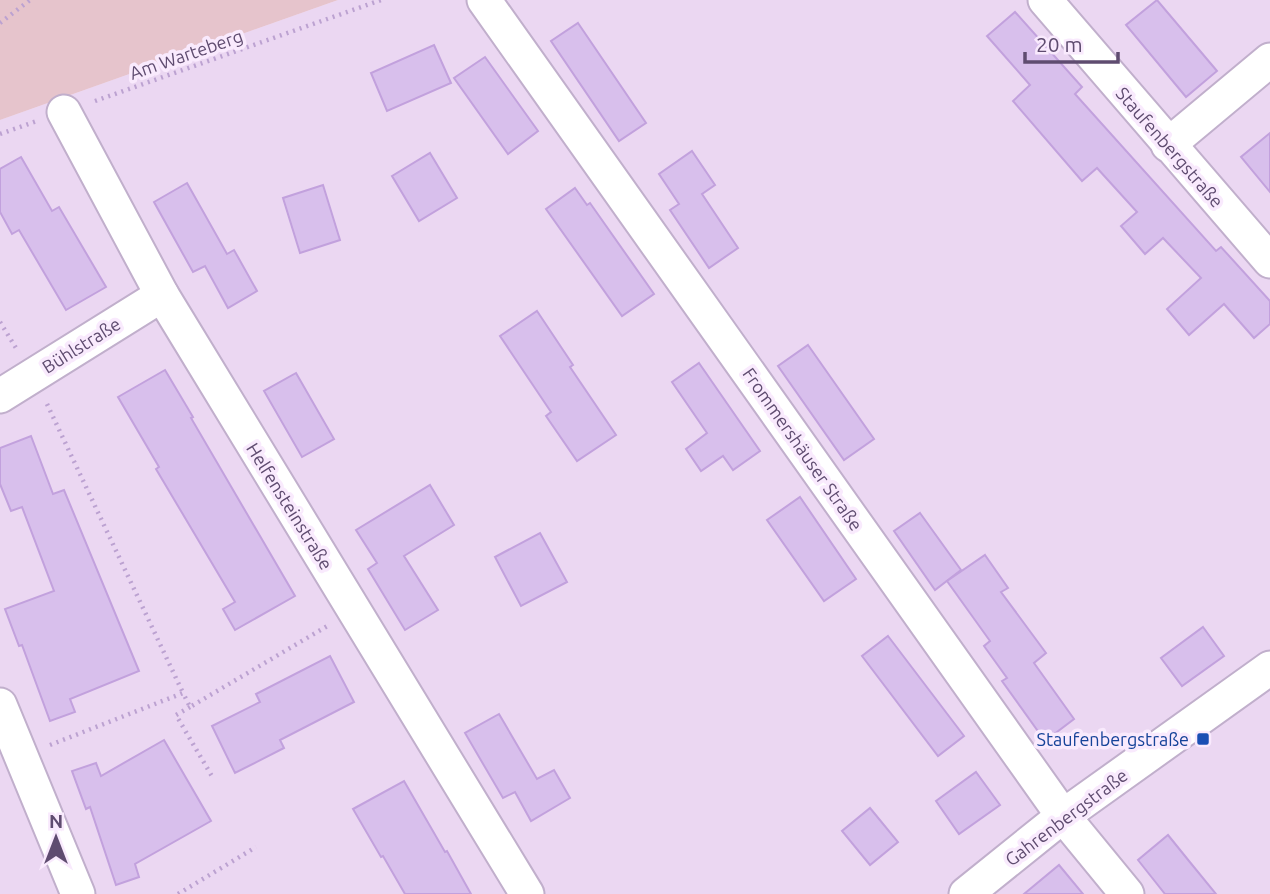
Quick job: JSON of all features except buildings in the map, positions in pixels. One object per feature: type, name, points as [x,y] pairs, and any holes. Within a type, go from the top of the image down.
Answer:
[{"type":"street","name":"Frommershäuser Straße","points":[[484,0],[1063,816],[1127,894]]},
{"type":"street","name":"Staufenbergstraße","points":[[1045,0],[1270,261]]},
{"type":"street","points":[[1168,145],[1270,60]]},
{"type":"street","name":"Helfensteinstraße","points":[[64,112],[162,295],[527,894]]},
{"type":"street","name":"Bühlstraße","points":[[0,396],[162,295]]},
{"type":"street","name":"Gahrenbergstraße","points":[[966,894],[1063,816],[1270,668]]},
{"type":"street","points":[[0,705],[78,894]]},
{"type":"path","points":[[0,23],[30,0]]},
{"type":"path","name":"Am Warteberg","points":[[0,134],[381,0]]},
{"type":"path","points":[[0,322],[33,375],[190,707]]},
{"type":"path","points":[[213,778],[176,715],[355,610]]},
{"type":"path","points":[[21,756],[183,692]]},
{"type":"path","points":[[178,894],[256,847]]},
{"type":"shaded area","points":[[0,0],[338,0],[0,120]]},
{"type":"shaded area","points":[[338,0],[1270,0],[1270,894],[0,894],[0,120]]},
{"type":"place","name":"Staufenbergstraße","points":[[1203,739]]}]
